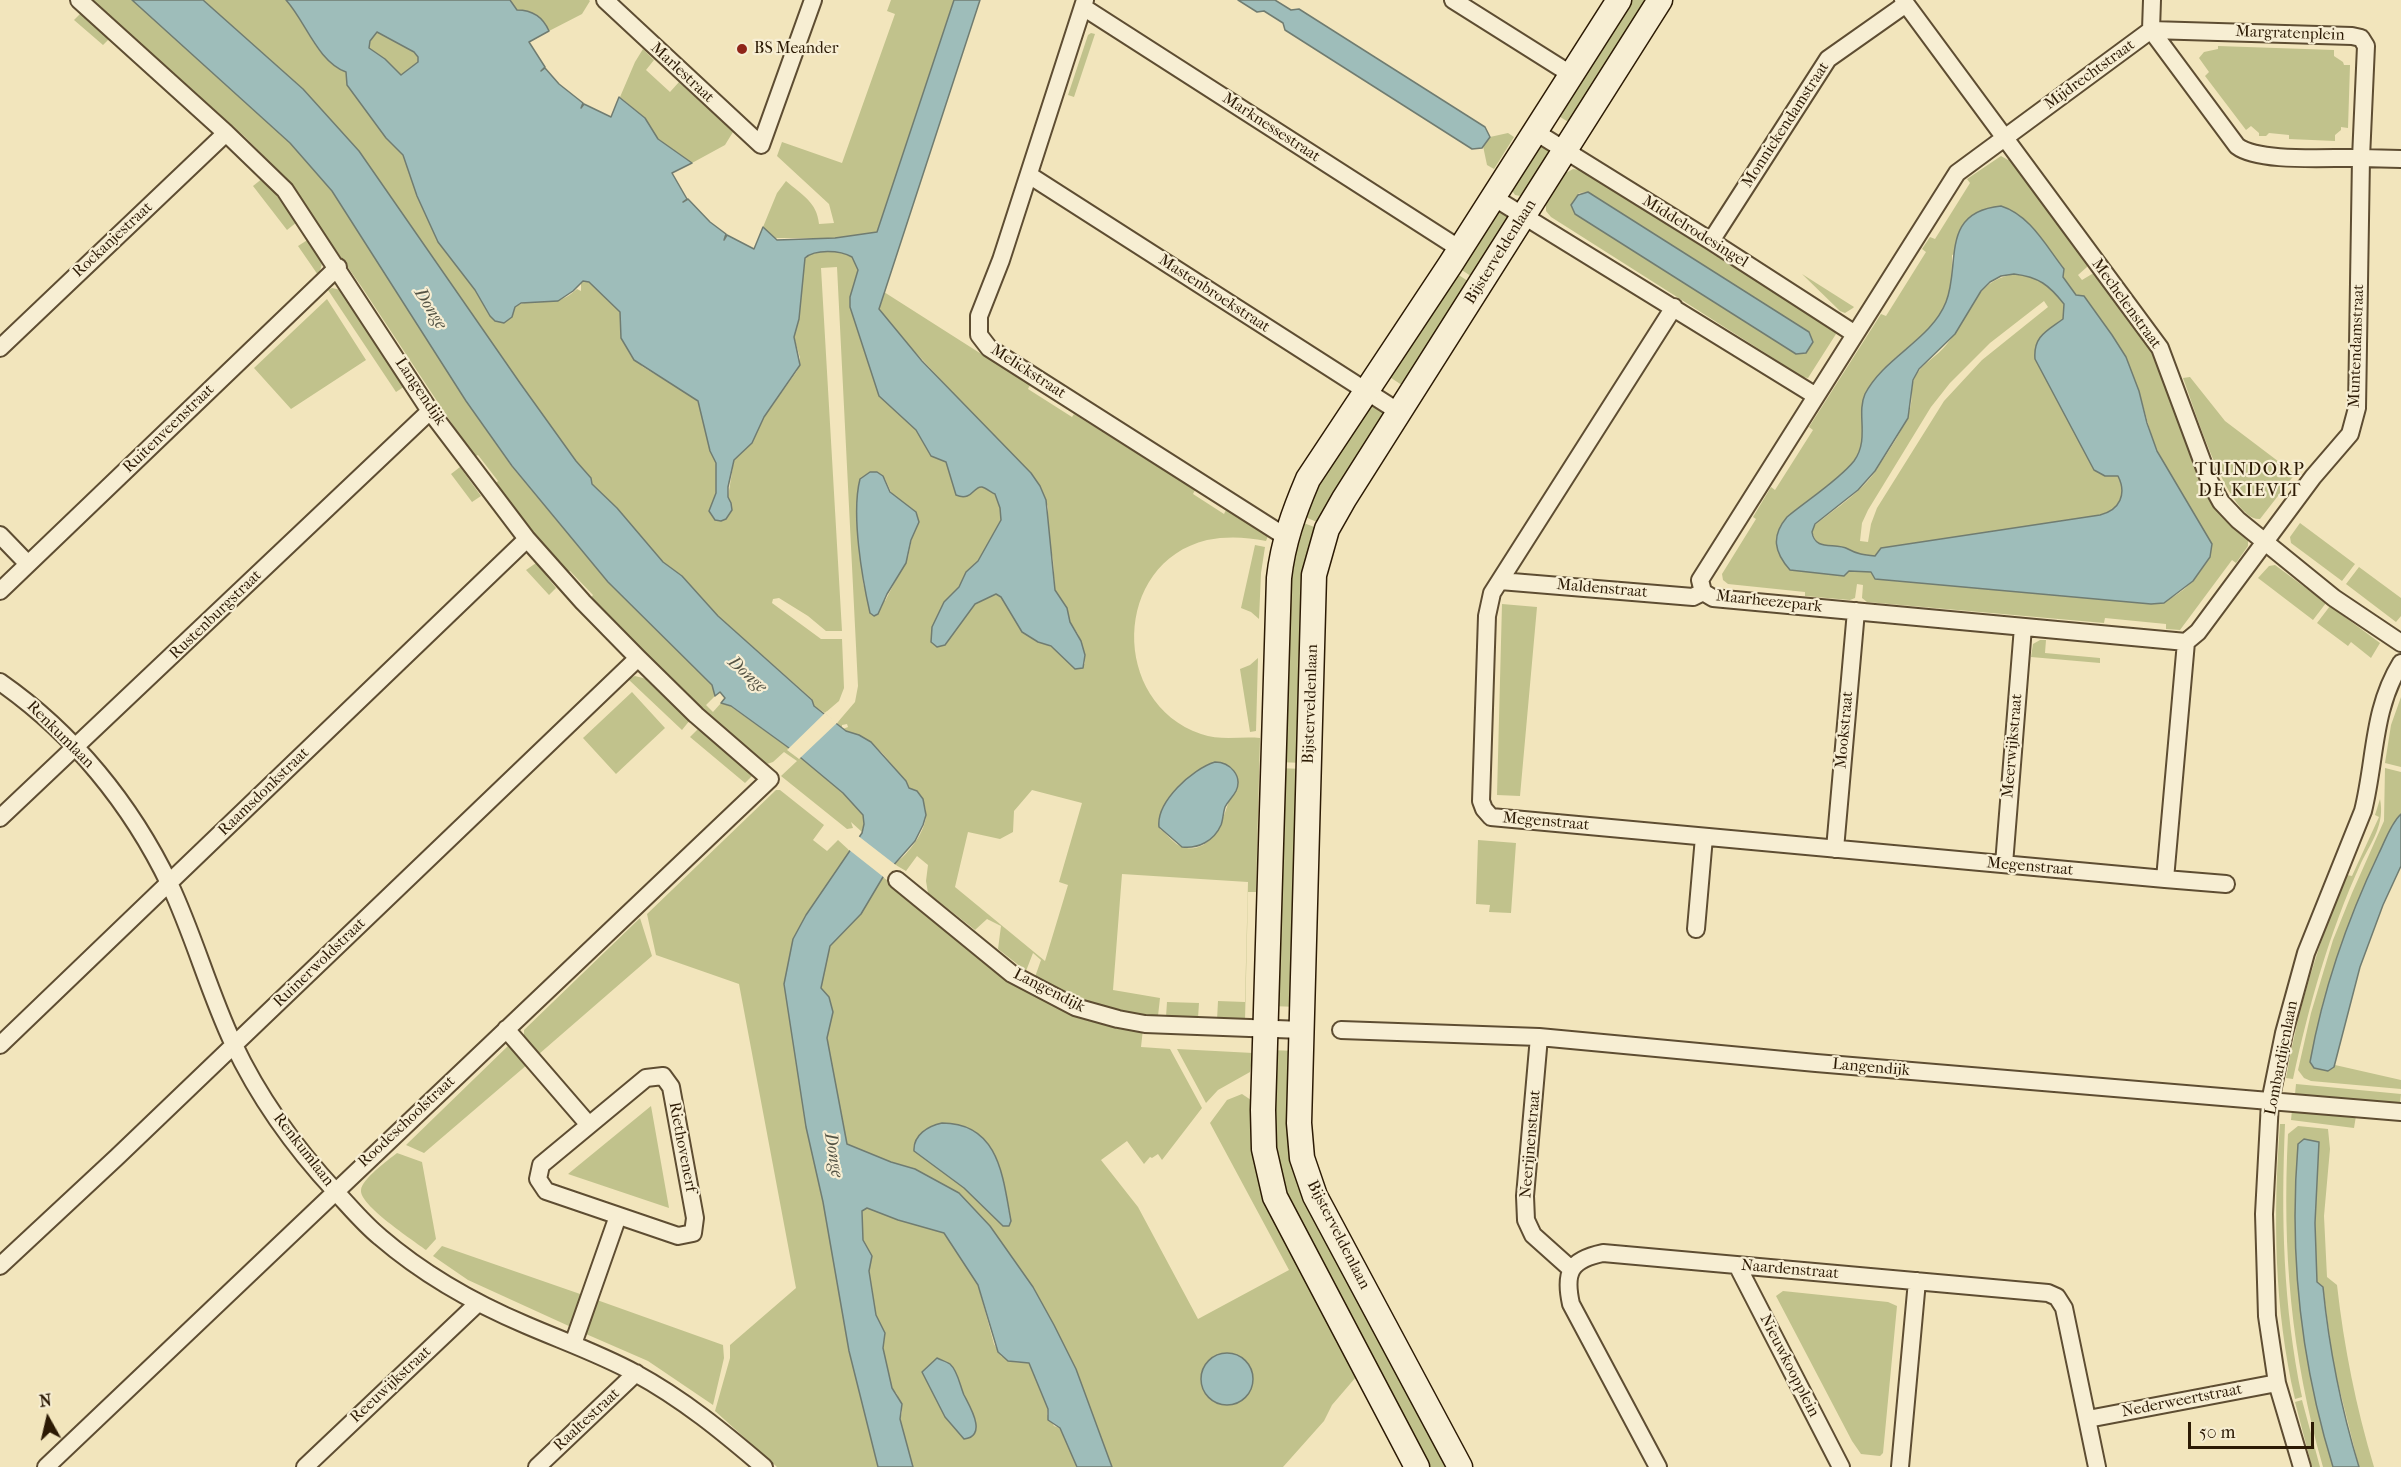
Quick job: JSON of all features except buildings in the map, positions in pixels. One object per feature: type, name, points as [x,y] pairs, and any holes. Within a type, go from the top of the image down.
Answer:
[{"type":"street","name":"Langendijk","points":[[79,0],[226,133],[285,190],[338,267],[430,411],[527,539],[583,602],[638,658],[696,715],[770,779]]},
{"type":"street","name":"Marlestraat","points":[[605,0],[760,145],[813,0]]},
{"type":"street","points":[[1453,0],[1572,75]]},
{"type":"street","points":[[1417,1467],[1275,1197],[1264,1149],[1265,1029],[1279,578],[1292,515],[1308,479],[1460,249],[1619,0]]},
{"type":"street","name":"Bijsterveldenlaan","points":[[1460,1467],[1315,1196],[1299,1141],[1314,575],[1327,529],[1660,0]]},
{"type":"street","name":"Mijdrechtstraat","points":[[2004,138],[2151,30],[2152,0]]},
{"type":"street","name":"Mechelenstraat","points":[[1904,2],[2160,348],[2210,482],[2221,502],[2238,520],[2334,598],[2401,643]]},
{"type":"street","name":"Monnickendamstraat","points":[[1711,241],[1828,58],[1904,2]]},
{"type":"street","name":"Melickstraat","points":[[1084,3],[1001,260],[979,316],[979,335],[989,348],[1286,537]]},
{"type":"street","name":"Marknessestraat","points":[[1084,3],[1460,249]]},
{"type":"street","points":[[2151,30],[2237,146],[2245,153],[2263,156],[2401,159]]},
{"type":"street","name":"Margratenplein","points":[[2151,30],[2361,38],[2366,46],[2361,158]]},
{"type":"street","name":"Middelrodesingel","points":[[1534,131],[1855,334]]},
{"type":"street","name":"Rockanjestraat","points":[[0,348],[226,133]]},
{"type":"street","name":"Maarheezepark","points":[[2004,138],[1957,173],[1700,580],[1703,592],[1713,598],[2186,642]]},
{"type":"street","name":"Muntendamstraat","points":[[2266,541],[2313,477],[2350,434],[2357,408],[2361,158]]},
{"type":"street","name":"Mastenbroekstraat","points":[[1029,175],[1399,412]]},
{"type":"street","points":[[1493,197],[1816,396]]},
{"type":"street","name":"Ruitenveenstraat","points":[[0,591],[338,267]]},
{"type":"street","name":"Megenstraat","points":[[1674,307],[1492,593],[1486,616],[1481,801],[1491,817],[2226,884]]},
{"type":"street","name":"Rustenburgstraat","points":[[0,818],[430,411]]},
{"type":"street","points":[[0,535],[28,564]]},
{"type":"street","name":"Raamsdonkstraat","points":[[0,1045],[527,539]]},
{"type":"street","points":[[2165,879],[2186,642],[2198,632],[2266,541]]},
{"type":"street","name":"Maldenstraat","points":[[1500,581],[1693,597],[1703,592]]},
{"type":"street","name":"Mookstraat","points":[[1835,849],[1856,612]]},
{"type":"street","name":"Meerwijkstraat","points":[[2004,864],[2023,627]]},
{"type":"street","name":"Ruinerwoldstraat","points":[[2,1262],[234,1045],[638,658]]},
{"type":"street","name":"Lombardijenlaan","points":[[2302,1467],[2277,1383],[2267,1316],[2264,1214],[2270,1102],[2284,1033],[2306,952],[2363,811],[2369,787],[2372,748],[2381,705],[2391,679],[2401,663]]},
{"type":"street","name":"Renkumlaan","points":[[0,682],[28,701],[77,747],[117,796],[151,848],[169,883],[234,1045],[277,1122],[334,1191],[379,1236],[432,1275],[478,1303],[600,1355],[676,1396],[710,1421],[764,1467]]},
{"type":"street","name":"Roodeschoolstraat","points":[[46,1467],[770,779]]},
{"type":"street","points":[[1696,929],[1704,837]]},
{"type":"street","name":"Langendijk","points":[[897,880],[1012,974],[1075,1007],[1145,1024],[1302,1030]]},
{"type":"street","points":[[506,1029],[589,1125]]},
{"type":"street","name":"Langendijk","points":[[1341,1030],[1539,1037],[1816,1063],[2401,1112]]},
{"type":"street","name":"Neerijnenstraat","points":[[1539,1037],[1525,1196],[1526,1220],[1533,1236],[1570,1269]]},
{"type":"street","name":"Riethovenerf","points":[[663,1076],[671,1087],[695,1218],[693,1233],[678,1236],[618,1216],[546,1191],[538,1179],[541,1166],[646,1078],[663,1076]]},
{"type":"street","points":[[573,1344],[618,1216]]},
{"type":"street","name":"Naardenstraat","points":[[1570,1269],[1580,1261],[1603,1253],[2048,1293],[2057,1297],[2064,1308],[2097,1467]]},
{"type":"street","name":"Nieuwkoopplein","points":[[1737,1265],[1842,1467]]},
{"type":"street","points":[[1570,1269],[1567,1288],[1571,1304],[1658,1467]]},
{"type":"street","points":[[1900,1467],[1917,1281]]},
{"type":"street","name":"Reeuwijkstraat","points":[[305,1467],[478,1303]]},
{"type":"street","name":"Raaltestraat","points":[[537,1467],[636,1373]]},
{"type":"street","name":"Nederweertstraat","points":[[2088,1419],[2277,1383]]},
{"type":"green space","points":[[93,0],[132,0],[290,143],[319,174],[466,401],[512,467],[608,582],[712,685],[715,696],[706,705],[713,712],[721,703],[730,706],[789,748],[843,793],[863,815],[862,832],[851,822],[853,828],[847,829],[781,776],[797,761],[784,752],[773,762],[767,764],[696,704],[590,599],[593,595],[570,571],[567,573],[494,485],[498,481],[478,455],[474,457],[361,286],[283,175],[244,136]]},
{"type":"green space","points":[[203,0],[286,0],[327,60],[346,72],[347,85],[386,138],[403,155],[417,196],[438,242],[475,290],[490,316],[513,314],[515,307],[520,304],[559,300],[577,289],[581,291],[581,283],[585,281],[589,282],[620,312],[621,338],[631,356],[643,367],[693,397],[700,404],[710,451],[716,463],[716,493],[710,509],[730,500],[728,497],[734,460],[752,443],[764,417],[797,371],[800,358],[794,337],[799,319],[805,258],[815,253],[828,252],[852,257],[858,270],[850,297],[850,307],[879,396],[916,430],[931,456],[946,462],[956,495],[966,496],[982,487],[995,494],[1000,508],[1001,520],[978,561],[966,572],[959,587],[944,602],[932,627],[945,645],[975,604],[996,594],[1001,597],[1022,632],[1085,664],[1078,634],[1070,622],[1067,608],[1055,590],[1053,560],[1048,535],[1048,507],[1040,486],[890,325],[879,309],[884,292],[1030,385],[1028,389],[1072,417],[1074,414],[1195,490],[1193,494],[1224,514],[1226,510],[1268,536],[1266,541],[1236,538],[1207,540],[1176,554],[1153,576],[1139,603],[1134,634],[1138,665],[1150,694],[1171,718],[1208,736],[1260,738],[1256,892],[1248,892],[1245,1021],[1217,1020],[1218,1001],[1245,1002],[1248,882],[1122,874],[1113,990],[1160,998],[1158,1016],[1154,1016],[1093,1003],[1035,977],[1041,960],[1033,953],[1026,971],[998,949],[1001,926],[987,919],[975,930],[928,893],[926,881],[928,865],[917,856],[906,871],[894,864],[911,848],[920,834],[925,820],[924,804],[917,791],[909,788],[874,745],[863,737],[843,729],[848,727],[847,724],[842,725],[842,728],[837,723],[855,702],[858,686],[837,267],[821,268],[842,631],[826,631],[808,616],[779,598],[773,599],[772,603],[821,639],[842,639],[844,688],[839,701],[825,713],[814,706],[812,699],[718,616],[682,576],[663,562],[617,508],[592,484],[591,478],[576,461],[520,383],[359,151],[303,89]],"holes":[[[860,479],[885,479],[893,496],[917,515],[908,557],[885,601],[865,589],[863,583],[858,507]],[[1215,762],[1231,768],[1236,775],[1226,811],[1214,835],[1205,844],[1195,848],[1179,846],[1160,829],[1168,798],[1187,779]],[[1032,790],[1082,803],[1059,882],[1068,885],[1045,961],[955,887],[968,832],[1000,839],[1013,832],[1014,811]]]},
{"type":"green space","points":[[510,0],[590,1],[582,14],[549,31],[541,19],[528,11],[517,10]]},
{"type":"green space","points":[[891,0],[954,0],[877,232],[835,238],[774,238],[763,227],[777,193],[786,181],[812,204],[819,224],[834,223],[829,204],[777,156],[782,142],[842,163],[895,14],[887,11]]},
{"type":"green space","points":[[1623,0],[1655,0],[1575,126],[1552,112]]},
{"type":"green space","points":[[82,12],[110,38],[103,45],[74,20]]},
{"type":"green space","points":[[377,32],[414,52],[418,57],[418,62],[401,75],[369,49],[370,40]]},
{"type":"green space","points":[[1095,34],[1074,97],[1068,95],[1088,35]]},
{"type":"green space","points":[[2218,46],[2334,50],[2334,56],[2344,65],[2350,65],[2348,128],[2341,127],[2335,135],[2335,141],[2289,139],[2289,135],[2269,133],[2266,136],[2259,136],[2259,133],[2251,126],[2246,130],[2205,76],[2209,72],[2199,58],[2204,52],[2218,49]]},
{"type":"green space","points":[[643,49],[654,60],[646,70],[670,92],[679,82],[733,132],[725,145],[692,163],[658,139],[645,118],[620,97]]},
{"type":"green space","points":[[1508,133],[1514,137],[1494,169],[1487,165],[1483,146],[1490,137]]},
{"type":"green space","points":[[1541,145],[1551,152],[1526,197],[1515,195],[1509,186],[1529,148]]},
{"type":"green space","points":[[2001,156],[2010,159],[2087,262],[2087,267],[2078,275],[2082,280],[2096,274],[2152,351],[2203,486],[2248,538],[2248,546],[2236,563],[2232,560],[2180,630],[2166,629],[2166,624],[2105,618],[2104,623],[1867,602],[1862,598],[1863,585],[1857,584],[1855,598],[1850,600],[1805,596],[1805,592],[1728,584],[1723,580],[1722,574],[1756,519],[1753,517],[1771,487],[1775,490],[1813,430],[1809,427],[1881,314],[1886,316],[1926,252],[1922,249],[1930,237],[1935,239],[1970,183],[1967,179]],"holes":[[[2030,227],[2064,269],[2063,277],[2076,295],[2084,296],[2126,357],[2139,391],[2153,441],[2210,557],[2193,581],[2178,594],[2151,604],[1875,579],[1871,572],[1792,570],[1787,517],[1832,483],[1854,461],[1861,445],[1863,410],[1867,394],[1874,380],[1884,368],[1919,337],[1940,314],[1950,289],[1952,255]]]},
{"type":"green space","points":[[1573,169],[1580,170],[1834,330],[1836,334],[1808,378],[1803,377],[1551,217],[1546,211],[1546,205],[1566,173]],"holes":[[[1588,192],[1809,332],[1813,342],[1806,353],[1796,354],[1575,214],[1571,205],[1579,193]]]},
{"type":"green space","points":[[263,178],[297,222],[287,230],[253,186]]},
{"type":"green space","points":[[1490,208],[1512,213],[1477,280],[1454,265]]},
{"type":"green space","points":[[309,239],[322,260],[318,275],[298,246]]},
{"type":"green space","points":[[1451,270],[1474,285],[1408,389],[1385,374]]},
{"type":"green space","points":[[1802,274],[1854,307],[1845,313],[1840,311]]},
{"type":"green space","points":[[2014,274],[2030,277],[2048,287],[2064,304],[2063,319],[2041,336],[2105,475],[2118,476],[2122,495],[2117,505],[2107,513],[2100,515],[1881,548],[1875,556],[1852,554],[1847,549],[1822,545],[1816,541],[1812,532],[1815,525],[1864,485],[1895,440],[1910,409],[1913,385],[1918,372],[1955,334],[1981,292],[2000,278]],"holes":[[[2044,301],[2048,307],[1982,360],[1944,401],[1877,508],[1868,542],[1860,541],[1862,523],[1868,510],[1931,407],[1950,383],[1990,343]]]},
{"type":"green space","points":[[332,288],[345,291],[405,386],[396,392],[328,290]]},
{"type":"green space","points":[[327,299],[366,360],[291,409],[254,368]]},
{"type":"green space","points":[[2190,377],[2225,421],[2295,474],[2260,519],[2248,515],[2224,482],[2203,435],[2183,378]]},
{"type":"green space","points":[[1373,405],[1385,413],[1324,525],[1298,514],[1366,406]]},
{"type":"green space","points":[[460,467],[481,496],[472,502],[451,474]]},
{"type":"green space","points":[[1296,520],[1322,530],[1305,763],[1277,762],[1282,582]]},
{"type":"green space","points":[[2300,523],[2355,564],[2342,581],[2291,543],[2290,537]]},
{"type":"green space","points":[[1255,545],[1265,547],[1261,573],[1259,619],[1251,612],[1241,608]]},
{"type":"green space","points":[[536,563],[556,588],[549,595],[526,570]]},
{"type":"green space","points":[[2275,565],[2326,603],[2313,620],[2258,578],[2269,566]]},
{"type":"green space","points":[[2359,567],[2401,598],[2401,616],[2396,622],[2346,584]]},
{"type":"green space","points":[[1502,604],[1537,607],[1520,796],[1497,795]]},
{"type":"green space","points":[[2330,606],[2380,643],[2371,658],[2351,642],[2348,646],[2317,623]]},
{"type":"green space","points":[[2046,640],[2045,653],[2100,658],[2100,663],[2031,657],[2033,644]]},
{"type":"green space","points":[[1258,658],[1256,731],[1250,732],[1240,669],[1250,665]]},
{"type":"green space","points":[[635,676],[647,679],[690,720],[682,730],[628,679]]},
{"type":"green space","points":[[632,692],[665,728],[616,774],[583,738]]},
{"type":"green space","points":[[2401,697],[2401,767],[2385,763],[2391,725]]},
{"type":"green space","points":[[698,729],[749,772],[752,776],[745,783],[690,737]]},
{"type":"green space","points":[[1277,768],[1304,769],[1298,1007],[1271,1006]]},
{"type":"green space","points":[[2385,768],[2401,772],[2401,814],[2373,865],[2345,935],[2322,1006],[2310,1062],[2316,1068],[2326,1070],[2335,1065],[2401,1080],[2401,1089],[2311,1081],[2304,1078],[2298,1070],[2311,1013],[2333,940],[2384,821]]},
{"type":"green space","points":[[776,790],[780,790],[824,825],[813,840],[827,851],[838,840],[850,851],[806,915],[793,939],[785,984],[806,1127],[823,1202],[849,1351],[878,1467],[777,1467],[715,1411],[730,1358],[730,1345],[796,1288],[739,984],[656,955],[647,914]]},
{"type":"green space","points":[[2380,799],[2379,824],[2339,916],[2313,997],[2293,1079],[2286,1078],[2303,1000],[2327,924],[2347,875],[2352,876],[2379,817],[2375,815]]},
{"type":"green space","points":[[1478,840],[1516,843],[1511,913],[1489,912],[1490,905],[1476,904]]},
{"type":"green space","points":[[883,877],[1007,974],[1143,1029],[1141,1047],[1170,1049],[1202,1108],[1162,1160],[1158,1154],[1150,1157],[1144,1164],[1127,1141],[1101,1160],[1138,1207],[1198,1319],[1289,1270],[1210,1123],[1227,1100],[1242,1094],[1251,1100],[1252,1153],[1263,1198],[1356,1377],[1332,1405],[1324,1421],[1283,1467],[1112,1467],[1076,1369],[1033,1287],[959,1193],[915,1169],[847,1144],[827,1038],[833,1012],[829,997],[821,988],[830,946],[861,914]],"holes":[[[948,1123],[971,1131],[980,1137],[993,1152],[1001,1173],[1011,1223],[1003,1226],[964,1188],[916,1152]],[[1205,1366],[1237,1403],[1223,1404],[1211,1399],[1202,1378]]]},
{"type":"green space","points":[[640,918],[652,956],[539,1054],[524,1039],[524,1030]]},
{"type":"green space","points":[[1167,1002],[1199,1003],[1198,1018],[1166,1017]]},
{"type":"green space","points":[[510,1044],[528,1064],[424,1153],[406,1145]]},
{"type":"green space","points":[[1177,1049],[1253,1053],[1250,1072],[1218,1090],[1206,1103]]},
{"type":"green space","points":[[1269,1050],[1297,1051],[1295,1126],[1455,1467],[1423,1467],[1277,1186]]},
{"type":"green space","points":[[2296,1084],[2401,1094],[2400,1103],[2295,1094]]},
{"type":"green space","points":[[651,1106],[669,1208],[568,1174]]},
{"type":"green space","points":[[2292,1110],[2356,1116],[2354,1128],[2291,1120]]},
{"type":"green space","points":[[2280,1124],[2285,1124],[2283,1193],[2287,1295],[2302,1397],[2295,1399],[2283,1331],[2277,1262],[2276,1193]]},
{"type":"green space","points":[[2298,1126],[2328,1129],[2330,1149],[2324,1216],[2327,1277],[2337,1285],[2351,1377],[2374,1467],[2359,1467],[2333,1363],[2323,1287],[2317,1282],[2315,1223],[2319,1142],[2298,1144],[2296,1225],[2306,1348],[2322,1428],[2333,1467],[2323,1467],[2312,1425],[2296,1343],[2286,1220],[2288,1134]]},
{"type":"green space","points":[[397,1153],[422,1162],[436,1239],[426,1250],[377,1213],[368,1204],[361,1190],[376,1170]]},
{"type":"green space","points":[[870,1208],[898,1220],[944,1233],[978,1285],[994,1344],[1001,1356],[1013,1362],[1029,1363],[1048,1409],[1047,1414],[1054,1426],[1060,1428],[1077,1467],[913,1467],[900,1419],[902,1412],[887,1369],[883,1348],[885,1333],[876,1315],[869,1271],[870,1256],[862,1237],[862,1211]]},
{"type":"green space","points":[[442,1246],[583,1295],[571,1327],[468,1280],[433,1256]]},
{"type":"green space","points":[[1783,1291],[1888,1302],[1897,1306],[1883,1453],[1880,1456],[1861,1454],[1852,1441],[1776,1296]]},
{"type":"green space","points":[[597,1300],[723,1345],[724,1358],[713,1405],[648,1361],[586,1334]]},
{"type":"green space","points":[[2302,1400],[2320,1467],[2312,1467],[2295,1402]]},
{"type":"water","name":"Donge","points":[[132,0],[203,0],[303,89],[359,151],[520,383],[576,461],[591,478],[592,484],[617,508],[663,562],[682,576],[718,616],[812,700],[814,706],[846,731],[871,742],[906,781],[909,788],[917,791],[923,799],[926,815],[915,841],[883,877],[861,914],[830,946],[821,988],[829,997],[833,1012],[827,1038],[847,1144],[915,1169],[959,1193],[990,1226],[1033,1287],[1054,1325],[1076,1369],[1112,1467],[1077,1467],[1060,1428],[1048,1420],[1048,1409],[1029,1363],[1008,1361],[998,1352],[978,1285],[944,1233],[898,1220],[867,1208],[862,1211],[863,1240],[872,1256],[869,1271],[876,1315],[885,1333],[883,1348],[892,1388],[902,1404],[900,1419],[913,1467],[878,1467],[849,1351],[823,1202],[806,1127],[784,984],[793,939],[806,915],[862,833],[863,815],[843,793],[789,748],[731,706],[721,703],[725,698],[720,692],[715,696],[712,685],[608,582],[512,466],[466,401],[332,191],[290,143]]},
{"type":"water","points":[[286,0],[510,0],[517,10],[532,13],[547,26],[549,31],[529,42],[545,67],[541,71],[545,68],[559,84],[583,103],[581,108],[584,104],[611,117],[619,97],[645,118],[658,139],[692,163],[672,173],[687,199],[683,202],[688,199],[710,222],[726,234],[724,240],[727,235],[754,249],[763,227],[777,240],[835,238],[877,232],[954,0],[980,0],[879,309],[922,361],[1031,473],[1040,486],[1046,500],[1055,590],[1067,608],[1070,622],[1081,641],[1085,655],[1083,668],[1075,669],[1051,646],[1038,642],[1022,632],[1001,597],[996,594],[975,604],[945,645],[937,647],[931,642],[932,627],[944,602],[959,587],[966,572],[978,561],[1001,520],[1000,508],[995,494],[982,487],[966,496],[956,495],[946,462],[931,456],[916,430],[879,396],[850,307],[850,297],[858,270],[852,257],[828,252],[815,253],[805,258],[799,319],[794,337],[800,365],[764,417],[752,443],[734,460],[728,487],[732,510],[726,519],[715,520],[709,511],[716,493],[716,463],[710,451],[698,401],[634,360],[621,338],[620,312],[589,282],[583,281],[558,301],[521,303],[515,307],[512,317],[504,323],[495,321],[475,290],[438,242],[417,196],[403,155],[386,138],[347,85],[346,72],[327,59]],"holes":[[[377,32],[414,52],[418,57],[418,62],[401,75],[385,59],[369,48],[370,41]]]},
{"type":"water","points":[[1238,0],[1275,0],[1291,10],[1299,9],[1485,127],[1490,137],[1482,148],[1472,149],[1285,30],[1283,23],[1264,11],[1257,12]]},
{"type":"water","points":[[1588,192],[1809,332],[1813,342],[1806,353],[1796,354],[1575,214],[1571,205],[1578,195]]},
{"type":"water","points":[[2001,206],[2021,216],[2029,224],[2064,269],[2063,277],[2076,295],[2084,296],[2126,357],[2157,451],[2212,544],[2210,557],[2193,581],[2164,603],[2151,604],[1875,579],[1871,572],[1849,571],[1844,576],[1790,570],[1781,557],[1776,544],[1777,537],[1787,517],[1840,476],[1859,453],[1863,402],[1873,381],[1930,327],[1939,315],[1950,287],[1960,229],[1968,218],[1981,210]],"holes":[[[2014,274],[2030,277],[2043,283],[2064,304],[2063,319],[2039,339],[2035,359],[2094,470],[2105,476],[2118,476],[2122,495],[2117,505],[2107,513],[2100,515],[1881,548],[1875,556],[1817,542],[1812,532],[1815,524],[1858,490],[1875,471],[1908,418],[1913,380],[1919,369],[1955,334],[1981,291],[2001,276]]]},
{"type":"water","points":[[870,472],[877,472],[883,476],[890,492],[916,512],[919,522],[911,540],[906,563],[878,614],[874,616],[870,613],[867,599],[857,528],[860,479]]},
{"type":"water","points":[[1215,762],[1226,764],[1234,771],[1238,780],[1236,791],[1225,807],[1218,831],[1210,840],[1194,847],[1182,847],[1159,827],[1163,807],[1186,779]]},
{"type":"water","points":[[2401,814],[2401,866],[2383,905],[2360,967],[2334,1067],[2328,1071],[2314,1068],[2310,1062],[2315,1035],[2337,956],[2367,878],[2391,827]]},
{"type":"water","points":[[942,1123],[961,1125],[976,1132],[987,1143],[1001,1172],[1011,1221],[1009,1226],[1003,1226],[964,1188],[914,1151],[916,1140],[922,1132]]},
{"type":"water","points":[[2304,1139],[2319,1142],[2315,1223],[2317,1282],[2323,1287],[2336,1378],[2359,1467],[2333,1467],[2305,1348],[2295,1226],[2298,1144]]},
{"type":"water","points":[[1227,1353],[1237,1355],[1245,1361],[1251,1369],[1253,1379],[1251,1389],[1245,1397],[1237,1403],[1227,1405],[1217,1403],[1209,1397],[1203,1389],[1201,1379],[1203,1369],[1209,1361],[1217,1355]]},
{"type":"water","points":[[937,1358],[950,1364],[957,1375],[975,1420],[975,1433],[971,1437],[964,1439],[945,1417],[922,1372]]},
{"type":"pier","points":[[827,711],[826,714],[837,722],[839,721],[799,759],[787,750]]},
{"type":"pier","points":[[857,835],[897,866],[886,879],[848,849]]},
{"type":"place","name":"BS Meander","points":[[742,49]]},
{"type":"district","name":"TUINDORP DE KIEVIT","points":[[2250,481]]}]
